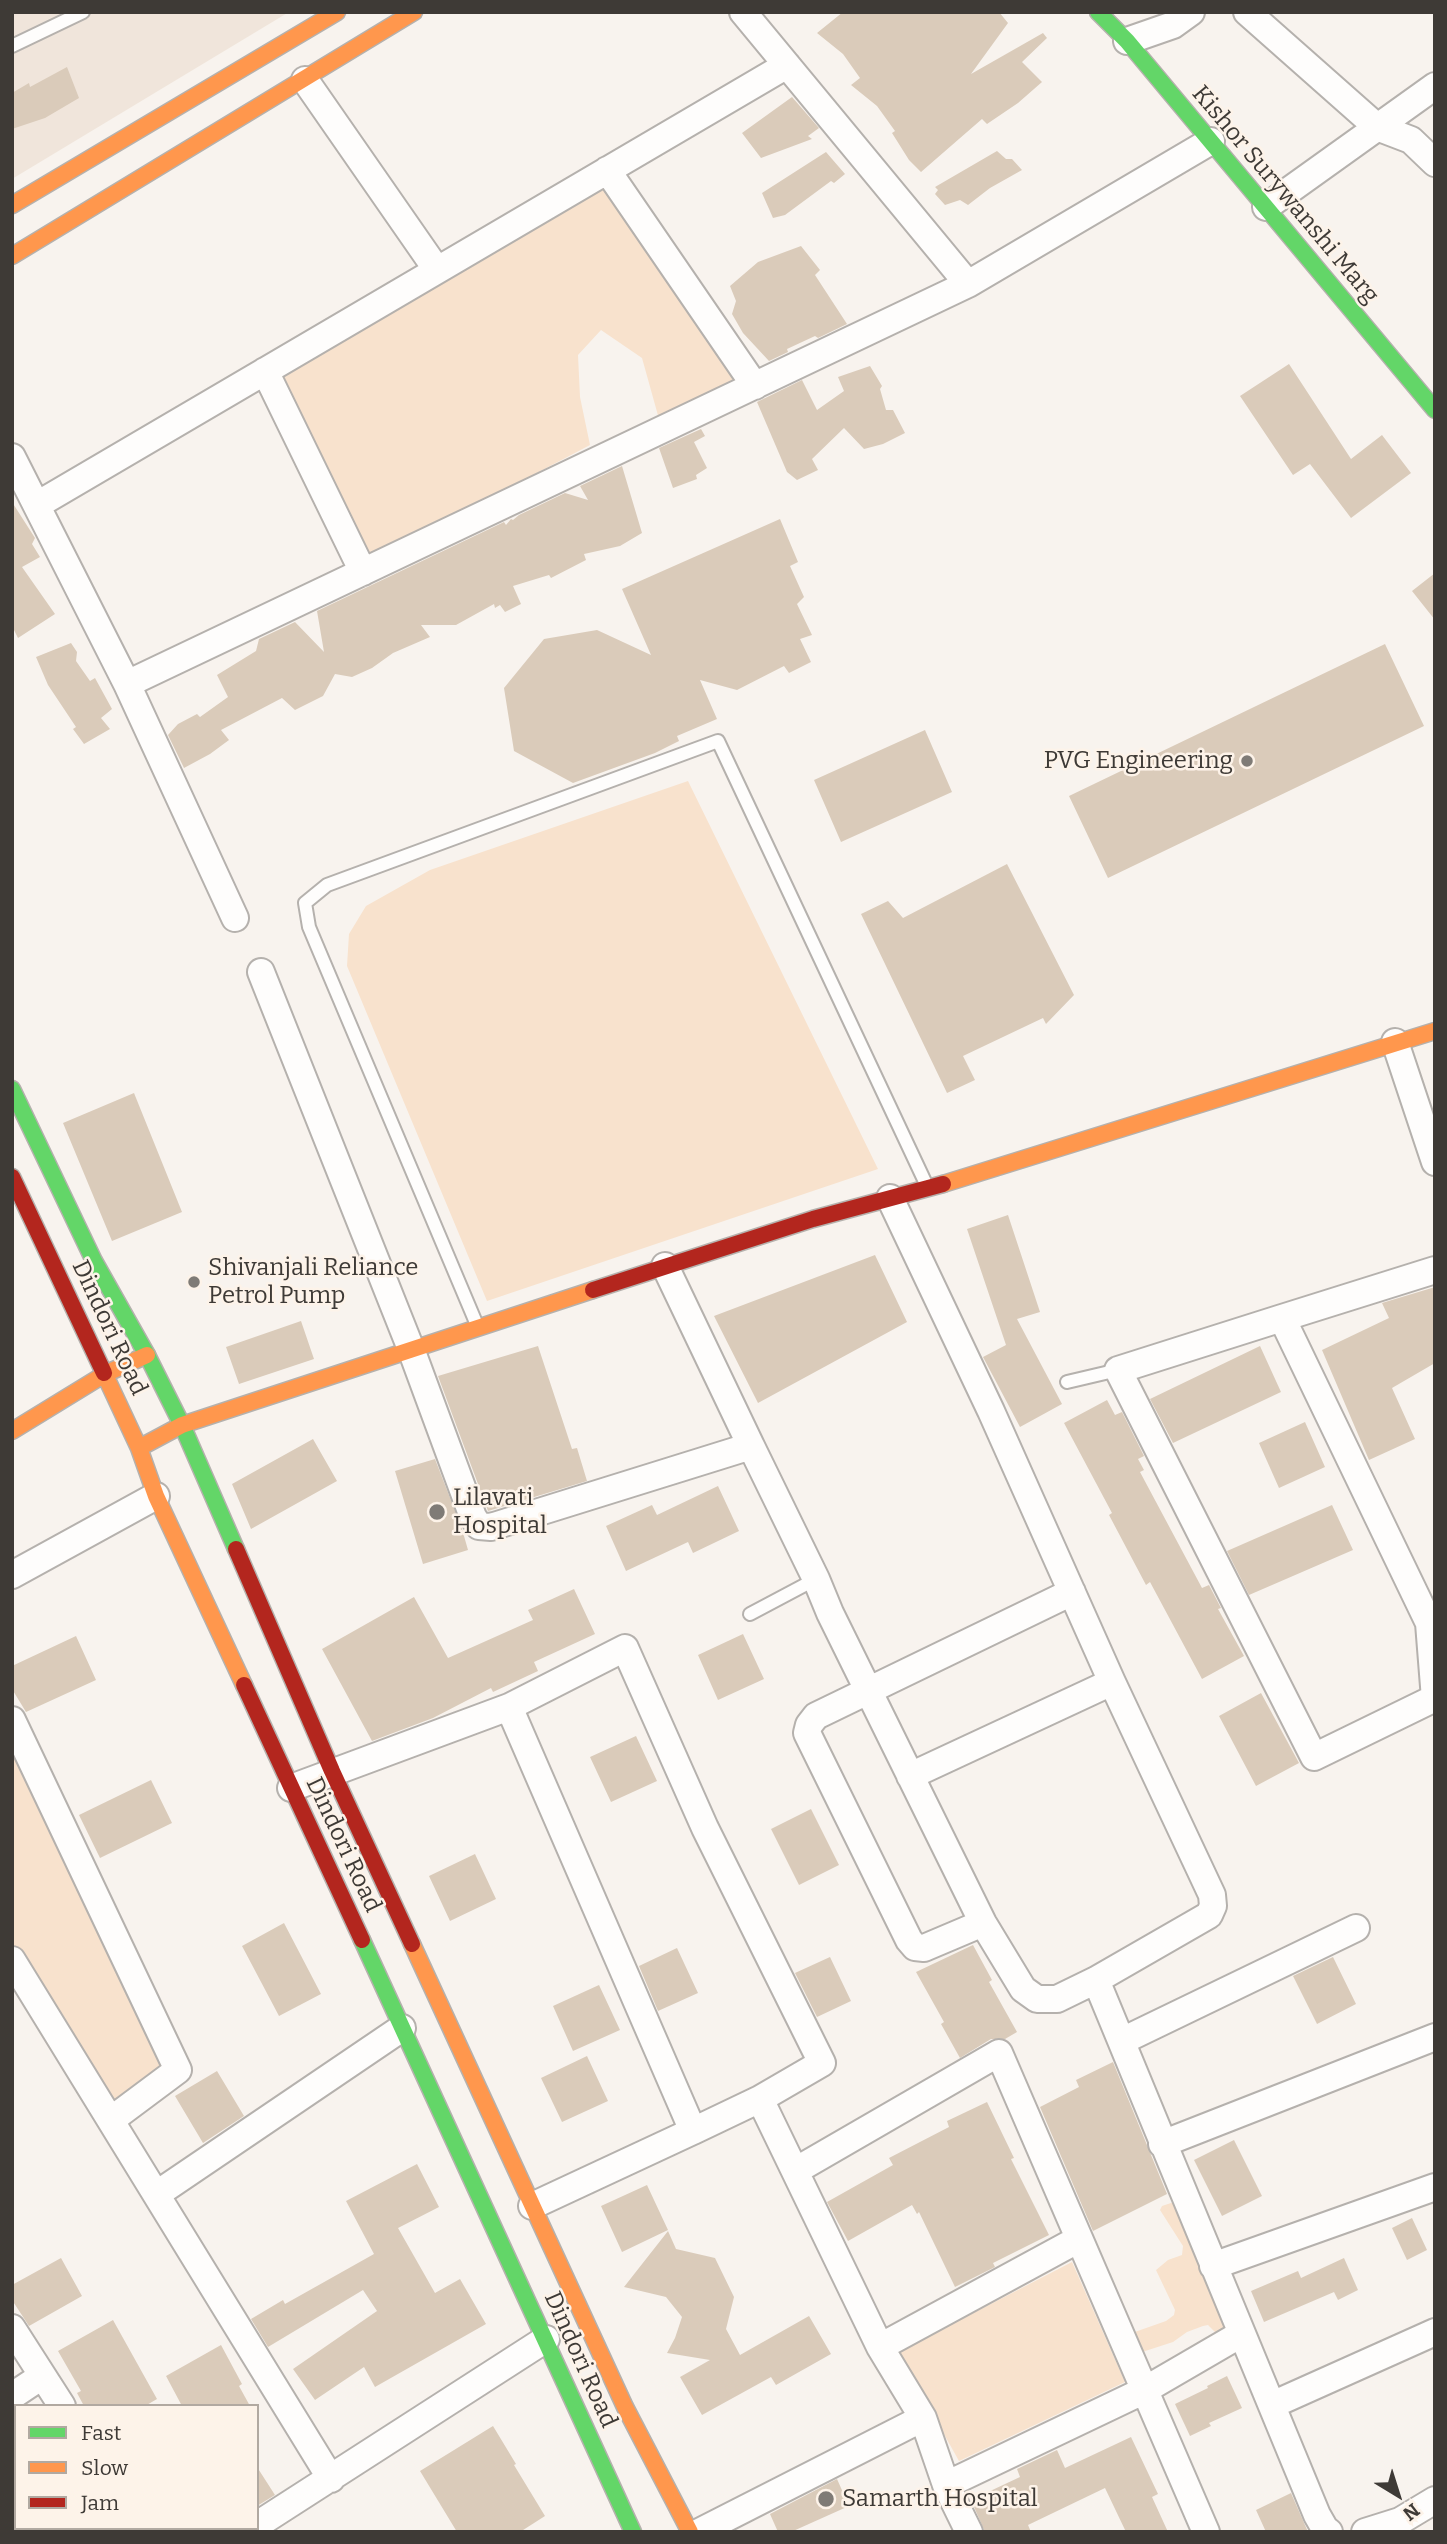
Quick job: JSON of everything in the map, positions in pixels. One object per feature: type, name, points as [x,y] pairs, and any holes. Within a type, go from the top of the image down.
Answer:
[{"type":"main road","points":[[12,205],[337,12]]},
{"type":"main road","points":[[12,256],[414,12]]},
{"type":"main road","name":"Kishor Surywanshi Marg","points":[[1097,12],[1127,41],[1435,410]]},
{"type":"main road","points":[[139,1448],[182,1425],[665,1266],[928,1189],[1435,1031]]},
{"type":"main road","name":"Dindori Road","points":[[12,1089],[94,1261],[182,1425],[332,1771],[625,2407],[690,2532]]},
{"type":"main road","name":"Dindori Road","points":[[12,1177],[139,1448],[156,1496],[633,2532]]},
{"type":"main road","points":[[12,1431],[105,1374],[147,1356]]},
{"type":"street","points":[[743,12],[968,284]]},
{"type":"street","points":[[1127,41],[1173,25],[1191,12]]},
{"type":"street","points":[[1247,12],[1377,127],[1412,140],[1435,163]]},
{"type":"street","points":[[37,505],[787,65]]},
{"type":"street","points":[[305,80],[437,270]]},
{"type":"street","points":[[1266,207],[1435,86]]},
{"type":"street","points":[[127,684],[968,284],[1210,141]]},
{"type":"street","points":[[607,170],[755,386]]},
{"type":"street","points":[[265,371],[363,572]]},
{"type":"street","points":[[12,457],[127,684],[235,918]]},
{"type":"street","points":[[261,972],[411,1349],[473,1517],[479,1526],[491,1527],[751,1446]]},
{"type":"street","points":[[1395,1042],[1435,1162]]},
{"type":"street","points":[[665,1266],[830,1613],[983,1923],[1023,1989],[1037,1999],[1057,1999],[1096,1980],[1209,1915],[1213,1906],[1212,1895],[1112,1682],[991,1411],[890,1198]]},
{"type":"street","points":[[1282,1318],[1429,1623],[1435,1699],[1314,1757],[1118,1370],[1282,1318],[1435,1270]]},
{"type":"street","points":[[12,1575],[156,1496]]},
{"type":"street","points":[[983,1923],[924,1948],[915,1947],[909,1940],[807,1733],[808,1725],[816,1716],[1072,1592]]},
{"type":"street","points":[[291,1787],[509,1707],[625,1648],[705,1828],[822,2063],[760,2099],[532,2206]]},
{"type":"street","points":[[910,1776],[1112,1682]]},
{"type":"street","points":[[509,1707],[693,2131]]},
{"type":"street","points":[[12,1720],[178,2070],[111,2120]]},
{"type":"street","points":[[1122,2041],[1356,1928]]},
{"type":"street","points":[[12,1960],[331,2479]]},
{"type":"street","points":[[1096,1980],[1317,2515],[1329,2532]]},
{"type":"street","points":[[157,2194],[402,2028]]},
{"type":"street","points":[[1162,2144],[1435,2037]]},
{"type":"street","points":[[795,2171],[999,2053],[1206,2532]]},
{"type":"street","points":[[760,2099],[880,2347],[923,2418],[946,2485],[969,2532]]},
{"type":"street","points":[[1213,2266],[1435,2187]]},
{"type":"street","points":[[880,2347],[1079,2239]]},
{"type":"street","points":[[12,2328],[61,2404]]},
{"type":"street","points":[[1272,2405],[1435,2332]]},
{"type":"street","points":[[946,2485],[1143,2391],[1241,2334]]},
{"type":"street","points":[[259,2524],[546,2339]]},
{"type":"street","points":[[12,2396],[42,2376]]},
{"type":"street","points":[[699,2532],[923,2418]]},
{"type":"street","points":[[1365,2532],[1403,2526],[1435,2500]]},
{"type":"lane","points":[[12,46],[83,12]]},
{"type":"lane","points":[[478,1327],[309,927],[305,903],[327,885],[718,741],[928,1189]]},
{"type":"lane","points":[[1067,1382],[1118,1370]]},
{"type":"lane","points":[[750,1614],[816,1579]]},
{"type":"shaded area","points":[[12,12],[289,12],[12,179]]},
{"type":"shaded area","points":[[611,176],[745,383],[659,419],[642,358],[601,330],[578,355],[580,397],[590,445],[366,563],[274,376]]},
{"type":"shaded area","points":[[688,781],[878,1169],[487,1301],[347,966],[349,934],[366,906],[430,870]]},
{"type":"shaded area","points":[[12,1736],[167,2065],[110,2105],[12,1949]]},
{"type":"shaded area","points":[[1174,2202],[1235,2331],[1221,2338],[1208,2325],[1203,2326],[1187,2332],[1173,2342],[1136,2354],[1132,2333],[1166,2321],[1174,2315],[1175,2310],[1156,2270],[1168,2260],[1182,2255],[1183,2246],[1160,2210],[1162,2206]]},
{"type":"shaded area","points":[[1072,2262],[1125,2382],[959,2461],[898,2352]]},
{"type":"building","points":[[843,12],[999,12],[1008,23],[971,74],[1043,33],[1047,38],[1022,62],[1042,82],[1018,103],[987,124],[982,119],[921,172],[909,160],[892,133],[895,131],[877,106],[851,85],[860,78],[843,54],[817,33]]},
{"type":"building","points":[[67,67],[79,98],[45,118],[12,129],[12,93],[29,83],[30,87]]},
{"type":"building","points":[[792,97],[819,128],[808,136],[812,139],[761,158],[742,133]]},
{"type":"building","points":[[997,151],[1006,159],[1012,159],[1022,170],[990,188],[968,205],[960,200],[945,205],[935,194],[938,190],[935,187]]},
{"type":"building","points":[[826,152],[845,174],[834,183],[831,181],[785,215],[773,218],[762,193]]},
{"type":"building","points":[[801,246],[820,270],[815,275],[847,324],[787,349],[788,352],[769,361],[743,333],[732,314],[736,301],[730,286],[758,262]]},
{"type":"building","points":[[1289,364],[1351,459],[1382,435],[1411,473],[1351,518],[1310,464],[1293,475],[1240,396]]},
{"type":"building","points":[[870,366],[882,386],[880,389],[886,410],[893,410],[905,433],[883,444],[864,449],[844,428],[812,459],[818,470],[797,480],[787,472],[757,402],[802,380],[817,410],[844,391],[838,377]]},
{"type":"building","points":[[701,429],[705,436],[694,442],[707,468],[696,475],[697,479],[673,488],[659,448]]},
{"type":"building","points":[[622,466],[642,533],[620,546],[584,554],[586,560],[551,578],[549,575],[513,586],[521,604],[505,612],[500,605],[495,608],[494,604],[456,625],[421,625],[430,637],[393,653],[372,668],[352,677],[335,674],[323,696],[295,710],[282,698],[221,730],[229,740],[184,768],[168,735],[178,724],[197,714],[200,717],[228,697],[217,675],[256,651],[259,639],[295,622],[324,652],[317,611],[504,522],[506,525],[511,519],[565,493],[588,500],[580,486]]},
{"type":"building","points":[[12,502],[35,538],[32,544],[40,557],[22,567],[55,614],[18,638],[12,626]]},
{"type":"building","points":[[780,519],[798,562],[790,566],[804,597],[797,604],[812,635],[800,639],[811,662],[789,673],[784,666],[737,690],[700,680],[717,719],[677,736],[679,741],[655,753],[573,783],[514,751],[504,688],[544,639],[597,630],[651,655],[622,589]]},
{"type":"building","points":[[1435,573],[1435,620],[1412,591]]},
{"type":"building","points":[[71,643],[77,652],[76,661],[90,681],[95,678],[112,709],[101,718],[110,729],[84,744],[48,685],[36,657]]},
{"type":"building","name":"PVG Engineering","points":[[1385,644],[1424,726],[1108,878],[1069,796]]},
{"type":"building","points":[[925,730],[952,792],[841,842],[814,780]]},
{"type":"building","points":[[1007,864],[1074,995],[1046,1024],[1043,1018],[963,1056],[975,1080],[947,1093],[861,914],[888,901],[903,918]]},
{"type":"building","points":[[134,1093],[182,1212],[112,1241],[63,1123]]},
{"type":"building","points":[[1008,1215],[1040,1312],[1017,1319],[1062,1404],[1020,1427],[983,1357],[1006,1345],[967,1229]]},
{"type":"building","points":[[875,1255],[907,1322],[758,1403],[714,1316]]},
{"type":"building","points":[[1435,1287],[1435,1363],[1392,1388],[1415,1439],[1369,1460],[1322,1350],[1389,1318],[1382,1303]]},
{"type":"building","points":[[301,1321],[314,1359],[239,1384],[226,1347]]},
{"type":"building","points":[[538,1346],[572,1449],[577,1448],[587,1481],[488,1511],[438,1376]]},
{"type":"building","points":[[1260,1346],[1281,1392],[1173,1443],[1150,1399]]},
{"type":"building","points":[[1107,1400],[1115,1415],[1122,1412],[1144,1456],[1138,1459],[1144,1470],[1140,1472],[1202,1588],[1209,1585],[1221,1608],[1218,1609],[1244,1656],[1202,1679],[1150,1582],[1146,1585],[1109,1515],[1112,1513],[1064,1423]]},
{"type":"building","points":[[1305,1422],[1325,1467],[1279,1488],[1259,1443]]},
{"type":"building","points":[[313,1439],[337,1481],[251,1529],[232,1484]]},
{"type":"building","points":[[435,1459],[468,1550],[423,1564],[395,1471]]},
{"type":"building","points":[[718,1486],[739,1531],[693,1553],[688,1542],[626,1571],[606,1526],[652,1505],[657,1515]]},
{"type":"building","points":[[1332,1505],[1353,1550],[1249,1595],[1227,1551]]},
{"type":"building","points":[[574,1589],[595,1634],[534,1662],[538,1671],[493,1692],[491,1688],[433,1718],[372,1741],[322,1649],[414,1597],[448,1658],[533,1620],[528,1610]]},
{"type":"building","points":[[743,1634],[764,1679],[718,1700],[698,1655]]},
{"type":"building","points":[[76,1636],[96,1680],[26,1712],[12,1689],[12,1666]]},
{"type":"building","points":[[1261,1693],[1299,1763],[1256,1786],[1219,1716]]},
{"type":"building","points":[[636,1736],[657,1781],[611,1802],[590,1757]]},
{"type":"building","points":[[151,1780],[172,1823],[100,1858],[79,1815]]},
{"type":"building","points":[[811,1809],[839,1865],[799,1885],[771,1829]]},
{"type":"building","points":[[475,1854],[496,1899],[450,1921],[429,1876]]},
{"type":"building","points":[[284,1923],[321,1994],[279,2016],[242,1946]]},
{"type":"building","points":[[973,1945],[992,1980],[989,1982],[1017,2032],[1005,2039],[991,2039],[960,2058],[941,2024],[944,2022],[916,1972]]},
{"type":"building","points":[[677,1948],[698,1993],[658,2011],[639,1966]]},
{"type":"building","points":[[830,1957],[851,2001],[817,2017],[795,1973]]},
{"type":"building","points":[[1333,1957],[1356,2004],[1317,2024],[1293,1976]]},
{"type":"building","points":[[599,1985],[620,2030],[573,2051],[553,2006]]},
{"type":"building","points":[[587,2056],[608,2101],[562,2122],[541,2078]]},
{"type":"building","points":[[1113,2062],[1167,2194],[1093,2231],[1040,2107],[1079,2087],[1076,2080]]},
{"type":"building","points":[[217,2071],[244,2116],[203,2143],[175,2096]]},
{"type":"building","points":[[987,2102],[1014,2158],[1011,2159],[1049,2235],[993,2263],[995,2267],[955,2287],[919,2212],[917,2214],[912,2205],[848,2241],[827,2202],[893,2165],[889,2158],[949,2127],[947,2121]]},
{"type":"building","points":[[1234,2140],[1262,2196],[1222,2216],[1194,2160]]},
{"type":"building","points":[[417,2164],[439,2207],[398,2228],[435,2293],[460,2279],[486,2324],[375,2387],[364,2367],[315,2400],[293,2369],[377,2311],[363,2290],[268,2347],[251,2319],[283,2300],[285,2304],[374,2254],[346,2201]]},
{"type":"building","points":[[647,2185],[668,2230],[622,2252],[601,2206]]},
{"type":"building","points":[[1412,2218],[1427,2250],[1407,2260],[1392,2228]]},
{"type":"building","points":[[668,2231],[676,2249],[715,2258],[734,2297],[726,2329],[740,2355],[809,2316],[831,2354],[776,2385],[771,2377],[702,2415],[680,2377],[710,2360],[667,2353],[682,2317],[666,2297],[624,2287]]},
{"type":"building","points":[[61,2258],[82,2296],[29,2326],[12,2300],[12,2285]]},
{"type":"building","points":[[1344,2258],[1358,2290],[1338,2300],[1334,2292],[1264,2322],[1251,2291],[1298,2271],[1301,2278]]},
{"type":"building","points":[[113,2320],[157,2399],[148,2404],[83,2404],[77,2393],[81,2391],[58,2351]]},
{"type":"building","points":[[221,2345],[242,2384],[239,2386],[249,2404],[181,2404],[166,2376]]},
{"type":"building","points":[[1227,2376],[1242,2408],[1209,2423],[1211,2426],[1190,2436],[1175,2404]]},
{"type":"building","points":[[493,2426],[545,2516],[520,2532],[457,2532],[420,2471]]},
{"type":"building","points":[[1131,2437],[1158,2494],[1152,2497],[1168,2532],[1126,2532],[1105,2488],[1028,2525],[1031,2532],[985,2532],[971,2500],[1020,2477],[1017,2469],[1057,2450],[1065,2468]]},
{"type":"building","points":[[259,2470],[275,2495],[259,2505]]},
{"type":"building","points":[[837,2479],[849,2506],[791,2532],[778,2532],[770,2514]]},
{"type":"building","points":[[1291,2493],[1308,2532],[1266,2532],[1256,2510]]},
{"type":"traffic: fast","points":[[1098,12],[1127,41],[1435,410]]},
{"type":"traffic: fast","points":[[12,1089],[94,1261],[147,1355],[182,1425],[236,1549]]},
{"type":"traffic: fast","points":[[362,1940],[633,2532]]},
{"type":"traffic: slow","points":[[12,205],[337,12]]},
{"type":"traffic: slow","points":[[12,256],[414,12]]},
{"type":"traffic: slow","points":[[943,1184],[1435,1031]]},
{"type":"traffic: slow","points":[[139,1448],[182,1425],[593,1290]]},
{"type":"traffic: slow","points":[[12,1431],[105,1374],[147,1355]]},
{"type":"traffic: slow","points":[[104,1373],[139,1448],[156,1496],[244,1685]]},
{"type":"traffic: slow","points":[[412,1944],[625,2407],[690,2532]]},
{"type":"traffic: jam","points":[[12,1177],[104,1373]]},
{"type":"traffic: jam","points":[[593,1290],[813,1219],[943,1184]]},
{"type":"traffic: jam","points":[[236,1549],[332,1771],[412,1944]]},
{"type":"traffic: jam","points":[[244,1685],[362,1940]]},
{"type":"place","name":"PVG Engineering","points":[[1247,761]]},
{"type":"place","name":"Shivanjali Reliance Petrol Pump","points":[[194,1282]]},
{"type":"place","name":"Lilavati Hospital","points":[[437,1512]]},
{"type":"place","name":"Samarth Hospital","points":[[826,2499]]}]
